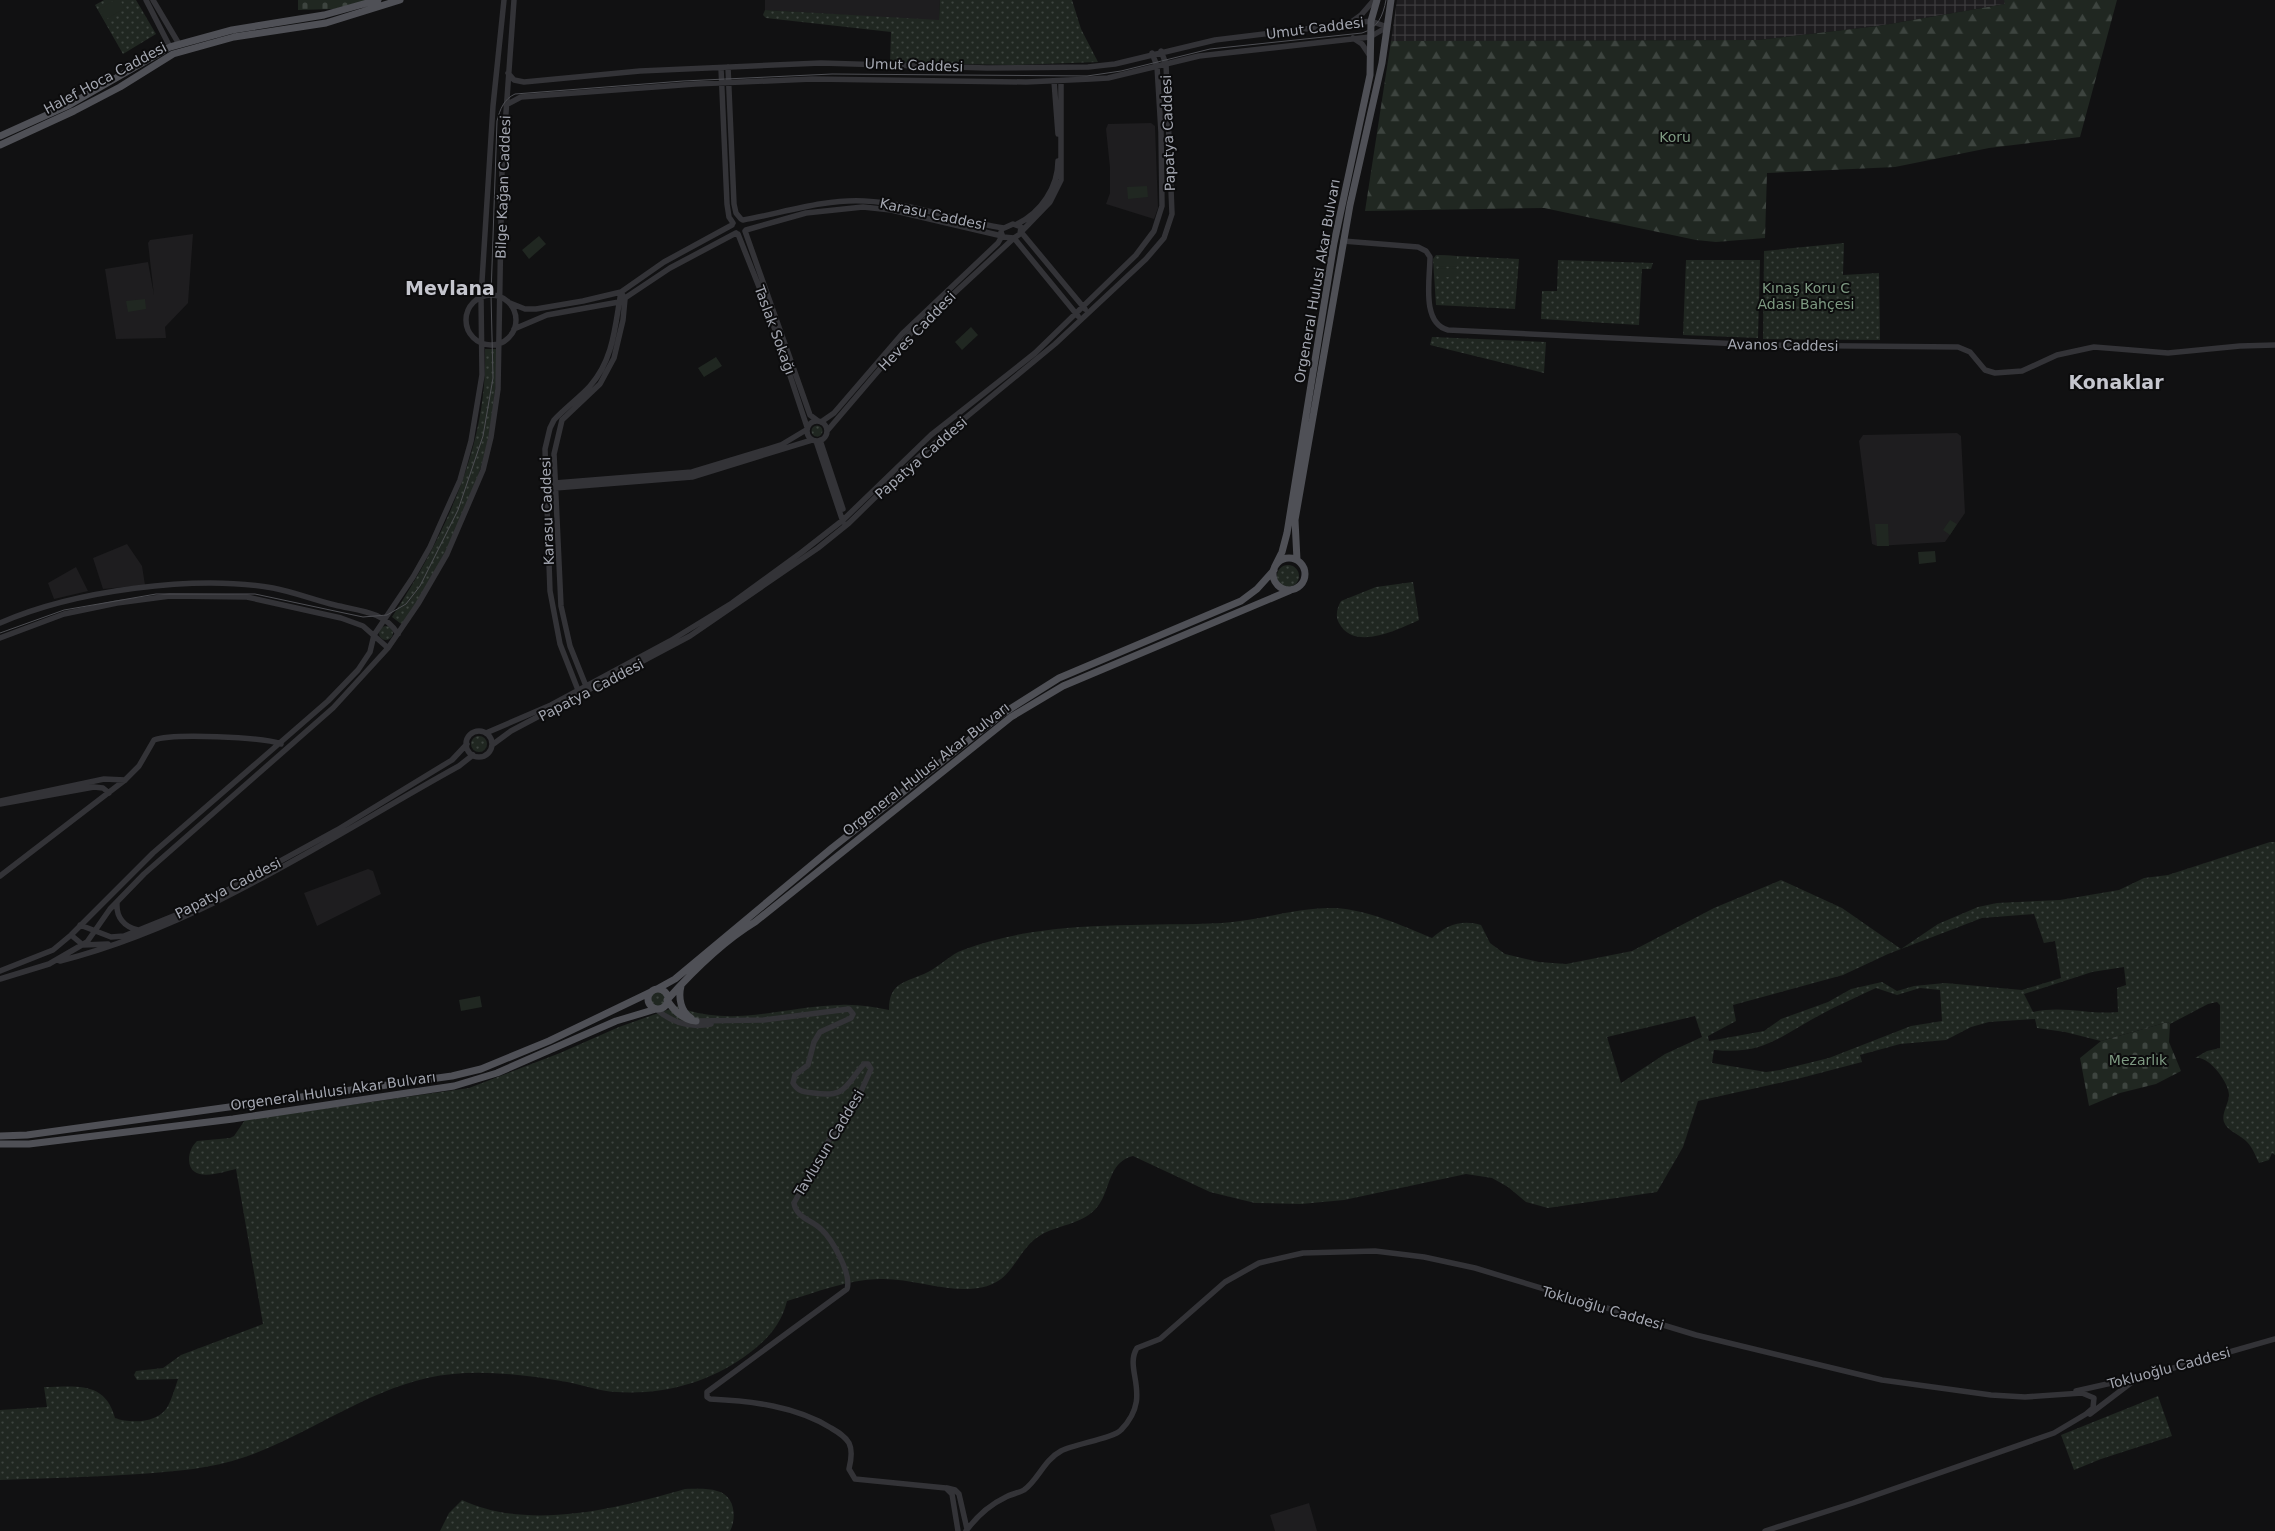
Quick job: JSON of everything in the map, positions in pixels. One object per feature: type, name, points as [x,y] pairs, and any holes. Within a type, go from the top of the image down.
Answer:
[{"type":"main road","name":"Halef Hoca Caddesi","points":[[0,136],[69,105],[170,47],[232,30],[324,15],[378,0]]},
{"type":"main road","name":"Halef Hoca Caddesi","points":[[0,145],[82,107],[120,87],[173,54],[234,37],[326,23],[400,0]]},
{"type":"main road","name":"Orgeneral Hulusi Akar Bulvarı","points":[[0,1136],[27,1135],[452,1076],[481,1069],[549,1041],[675,979],[832,848],[1002,714],[1059,678],[1241,601],[1257,589],[1274,568],[1282,552],[1287,533],[1334,243],[1370,75],[1371,21],[1375,0]]},
{"type":"main road","name":"Orgeneral Hulusi Akar Bulvarı","points":[[1297,560],[1295,520],[1344,241],[1382,63],[1391,0]]},
{"type":"main road","points":[[1285,558],[1297,560],[1304,568],[1304,578],[1299,586],[1291,590],[1282,588],[1276,583],[1274,568],[1285,558]]},
{"type":"main road","name":"Orgeneral Hulusi Akar Bulvarı","points":[[667,1000],[682,983],[740,931],[755,922],[1011,717],[1063,686],[1291,590]]},
{"type":"main road","points":[[682,983],[681,1005],[686,1015],[696,1021]]},
{"type":"main road","points":[[667,1000],[664,1006],[656,1009],[648,1001],[654,991],[664,991],[667,1000],[681,1016],[696,1021]]},
{"type":"main road","name":"Orgeneral Hulusi Akar Bulvarı","points":[[0,1144],[29,1144],[233,1119],[454,1086],[497,1073],[616,1021],[656,1009]]},
{"type":"street","points":[[146,0],[170,47]]},
{"type":"street","points":[[153,0],[179,44]]},
{"type":"street","name":"Bilge Kağan Caddesi","points":[[0,971],[53,950],[71,935],[146,860],[328,701],[358,670],[370,652],[374,635],[413,578],[430,547],[464,468],[482,376],[482,297],[493,106],[504,0]]},
{"type":"street","name":"Bilge Kağan Caddesi","points":[[83,945],[117,903],[154,865],[334,708],[388,648],[418,604],[447,554],[483,470],[491,437],[497,394],[500,344],[502,178],[514,0]]},
{"type":"street","points":[[1347,25],[1362,15],[1375,0]]},
{"type":"street","name":"Umut Caddesi","points":[[508,73],[514,80],[524,82],[640,71],[841,62],[987,68],[1088,67],[1124,62],[1152,53],[1232,38],[1371,21],[1387,27]]},
{"type":"street","name":"Umut Caddesi","points":[[506,105],[514,99],[521,97],[725,82],[862,79],[1057,81],[1108,78],[1199,56],[1370,37],[1387,27]]},
{"type":"street","points":[[1352,38],[1365,47],[1370,61]]},
{"type":"street","name":"Papatya Caddesi","points":[[492,744],[511,731],[672,643],[813,545],[846,520],[1081,320],[1146,259],[1164,238],[1169,227],[1172,208],[1166,64],[1161,51]]},
{"type":"street","name":"Papatya Caddesi","points":[[846,520],[931,435],[1023,363],[1076,314],[1141,250],[1154,231],[1160,217],[1162,186],[1157,66],[1152,53]]},
{"type":"street","points":[[510,303],[516,317],[514,329],[509,338],[500,344],[482,343],[473,337],[467,324],[469,309],[482,297],[488,295],[500,297],[525,310],[583,301],[621,292],[664,262],[733,224],[726,204],[725,68]]},
{"type":"street","points":[[1002,236],[1001,230],[1026,219],[1042,204],[1053,188],[1057,177],[1057,81]]},
{"type":"street","points":[[1022,231],[1050,202],[1061,180],[1057,81]]},
{"type":"street","points":[[725,82],[734,204],[736,213],[742,220]]},
{"type":"street","name":"Karasu Caddesi","points":[[733,224],[742,220],[822,204],[864,201],[900,205],[1004,228]]},
{"type":"street","name":"Karasu Caddesi","points":[[737,233],[768,222],[818,211],[863,207],[892,210],[1014,238]]},
{"type":"street","name":"Taslak Sokağı","points":[[742,220],[746,223],[745,230],[810,415],[820,421]]},
{"type":"street","name":"Taslak Sokağı","points":[[733,224],[769,312],[807,429],[816,440]]},
{"type":"street","points":[[1017,224],[1088,313]]},
{"type":"street","name":"Heves Caddesi","points":[[816,440],[827,431],[909,335],[1022,231]]},
{"type":"street","points":[[514,329],[548,315],[622,301],[670,268],[737,233]]},
{"type":"street","name":"Heves Caddesi","points":[[807,429],[810,423],[820,421],[834,414],[890,346],[998,243],[1002,236]]},
{"type":"street","points":[[1014,238],[1081,320]]},
{"type":"street","name":"Avanos Caddesi","points":[[1344,241],[1418,247],[1426,251],[1430,257],[1431,315],[1439,326],[1448,330],[1762,345],[1958,347],[1970,352],[1985,370],[1995,373],[2022,371],[2057,354],[2094,347],[2168,354],[2240,346],[2275,345]]},
{"type":"street","points":[[621,292],[622,301]]},
{"type":"street","name":"Karasu Caddesi","points":[[586,686],[570,646],[560,606],[554,454],[559,426],[568,413],[595,389],[607,372],[619,341],[622,301]]},
{"type":"street","name":"Karasu Caddesi","points":[[578,690],[560,644],[550,592],[545,449],[550,428],[558,415],[598,375],[611,349],[622,301]]},
{"type":"street","points":[[820,421],[827,431]]},
{"type":"street","points":[[546,486],[550,491],[555,486],[571,482],[692,472],[781,445],[807,429]]},
{"type":"street","points":[[555,486],[692,477],[816,440],[846,520]]},
{"type":"street","points":[[0,623],[74,599],[148,587],[206,584],[274,588],[336,605],[368,611],[393,625],[398,634]]},
{"type":"street","points":[[0,638],[81,610],[170,596],[247,597],[340,618],[363,626],[388,648]]},
{"type":"street","name":"Papatya Caddesi","points":[[486,733],[512,724],[654,653]]},
{"type":"street","points":[[473,733],[486,733],[492,744],[486,755],[479,757],[473,755],[468,750],[467,744],[468,738],[473,733]]},
{"type":"street","points":[[0,876],[125,780],[142,761],[150,743],[160,738],[236,739],[280,743],[285,750]]},
{"type":"street","name":"Papatya Caddesi","points":[[49,964],[113,944],[190,915],[290,858],[444,765],[467,744]]},
{"type":"street","name":"Papatya Caddesi","points":[[290,858],[459,766],[473,755]]},
{"type":"street","points":[[0,802],[104,779],[125,780]]},
{"type":"street","points":[[0,802],[94,787],[104,788],[109,793]]},
{"type":"street","name":"Papatya Caddesi","points":[[80,925],[111,938],[182,913],[242,886]]},
{"type":"street","points":[[117,903],[120,919],[126,925],[138,930]]},
{"type":"street","points":[[71,935],[83,945]]},
{"type":"street","points":[[0,979],[49,964],[83,945],[113,944]]},
{"type":"street","name":"Tavlusun Caddesi","points":[[656,1009],[665,1016],[689,1025],[720,1021]]},
{"type":"street","name":"Tavlusun Caddesi","points":[[696,1021],[782,1018],[850,1010],[853,1014],[851,1018],[823,1030],[818,1035],[812,1046],[810,1062],[795,1075],[794,1083],[798,1090],[804,1092],[835,1095],[845,1089],[864,1064],[868,1064],[871,1067],[859,1096],[829,1140],[794,1203],[800,1214],[819,1227],[830,1239],[847,1272],[847,1289],[706,1394],[710,1399],[740,1400],[795,1411],[822,1422],[848,1441],[851,1450],[850,1474],[857,1479],[944,1488]]},
{"type":"street","name":"Tokluoğlu Caddesi","points":[[966,1530],[992,1504],[1024,1490],[1049,1460],[1060,1452],[1092,1440],[1113,1436],[1121,1431],[1133,1414],[1137,1402],[1135,1350],[1138,1347],[1157,1341],[1167,1334],[1225,1282],[1259,1263],[1303,1253],[1375,1251],[1424,1257],[1468,1266],[1696,1335],[1882,1380],[1991,1395],[2025,1397],[2082,1393],[2106,1401]]},
{"type":"street","name":"Tokluoğlu Caddesi","points":[[2062,1394],[2140,1377],[2275,1339]]},
{"type":"street","points":[[1765,1531],[1854,1503],[2054,1433],[2088,1416],[2140,1377]]},
{"type":"street","points":[[2104,1386],[2109,1391],[2106,1401]]},
{"type":"street","points":[[2082,1418],[2093,1408],[2097,1387]]},
{"type":"street","points":[[944,1488],[952,1489],[958,1494],[966,1530]]},
{"type":"street","points":[[944,1488],[952,1494],[958,1531]]},
{"type":"shaded area","points":[[765,0],[940,0],[939,21],[765,10]]},
{"type":"shaded area","points":[[1397,0],[2004,0],[2005,4],[1878,26],[1758,40],[1391,41]]},
{"type":"shaded area","points":[[1151,123],[1155,126],[1158,208],[1154,219],[1106,204],[1110,193],[1110,168],[1106,129],[1108,124]]},
{"type":"shaded area","points":[[193,234],[188,303],[165,327],[166,338],[116,339],[105,269],[148,262],[154,295],[148,243],[150,240]]},
{"type":"shaded area","points":[[1957,433],[1961,436],[1965,513],[1945,542],[1877,546],[1872,544],[1859,441],[1863,435]]},
{"type":"shaded area","points":[[127,544],[142,566],[145,585],[103,589],[93,558]]},
{"type":"shaded area","points":[[76,567],[88,591],[54,599],[48,583]]},
{"type":"shaded area","points":[[368,869],[373,871],[381,894],[317,926],[304,893]]},
{"type":"shaded area","points":[[1309,1503],[1317,1531],[1275,1531],[1270,1515]]},
{"type":"green space","points":[[104,0],[136,0],[156,34],[123,54],[95,5]]},
{"type":"green space","points":[[115,0],[120,0],[125,8],[105,20],[99,9]]},
{"type":"green space","points":[[298,0],[368,0],[334,9],[298,10]]},
{"type":"green space","points":[[940,0],[1072,0],[1081,29],[1098,62],[1013,65],[890,63],[891,32],[766,18],[763,15],[765,10],[939,20]]},
{"type":"green space","name":"Koru","points":[[2004,0],[2117,0],[2080,137],[1989,148],[1895,167],[1767,173],[1765,238],[1716,242],[1696,240],[1544,208],[1365,211],[1391,41],[1758,40],[1878,26],[2005,4]]},
{"type":"green space","points":[[1147,186],[1148,197],[1128,199],[1127,187]]},
{"type":"green space","points":[[539,236],[546,244],[529,259],[522,250]]},
{"type":"green space","name":"Kınaş Koru C Adası Bahçesi","points":[[1844,243],[1843,275],[1879,273],[1880,340],[1763,339],[1764,251]]},
{"type":"green space","points":[[1436,255],[1519,259],[1515,309],[1436,305],[1433,259]]},
{"type":"green space","points":[[1439,255],[1457,256],[1457,267],[1439,266]]},
{"type":"green space","points":[[1558,260],[1653,263],[1651,269],[1642,269],[1639,325],[1541,319],[1542,291],[1557,291]]},
{"type":"green space","points":[[1686,260],[1760,260],[1758,338],[1683,335]]},
{"type":"green space","points":[[1438,268],[1456,269],[1456,277],[1438,277]]},
{"type":"green space","points":[[145,299],[146,309],[128,312],[126,301]]},
{"type":"green space","points":[[971,327],[978,335],[962,350],[955,342]]},
{"type":"green space","points":[[1432,337],[1546,342],[1544,373],[1430,345]]},
{"type":"green space","points":[[485,349],[498,349],[491,421],[482,463],[458,526],[404,626],[392,617],[429,555],[445,523],[471,455],[479,421],[484,385]]},
{"type":"green space","points":[[716,357],[722,366],[704,377],[698,368]]},
{"type":"green space","points":[[815,426],[819,426],[822,431],[821,435],[815,436],[812,433],[812,429]]},
{"type":"green space","points":[[1950,520],[1957,524],[1950,535],[1943,530]]},
{"type":"green space","points":[[1875,524],[1888,524],[1889,546],[1877,546]]},
{"type":"green space","points":[[1935,551],[1936,562],[1919,564],[1918,552]]},
{"type":"green space","points":[[1284,565],[1292,565],[1299,572],[1299,580],[1292,587],[1284,587],[1277,580],[1277,572]]},
{"type":"green space","points":[[1413,582],[1419,620],[1389,633],[1366,637],[1355,636],[1346,632],[1339,623],[1337,612],[1341,601],[1376,587]]},
{"type":"green space","points":[[386,626],[391,628],[393,633],[391,638],[386,640],[381,638],[379,633],[381,628]]},
{"type":"green space","points":[[476,736],[482,736],[487,741],[485,750],[476,752],[471,747],[471,741]]},
{"type":"green space","points":[[2275,842],[2275,1155],[2272,1153],[2269,1160],[2259,1163],[2249,1144],[2226,1125],[2223,1119],[2229,1095],[2226,1084],[2212,1065],[2200,1058],[2195,1058],[2207,1051],[2220,1048],[2220,1005],[2217,1002],[2208,1004],[2170,1024],[2168,1022],[2101,1041],[2065,1032],[2037,1028],[2035,1019],[1989,1022],[1971,1027],[1946,1040],[1900,1044],[1860,1055],[1862,1062],[1797,1079],[1698,1101],[1683,1147],[1657,1192],[1548,1208],[1526,1202],[1508,1187],[1492,1178],[1466,1174],[1344,1200],[1301,1204],[1255,1203],[1210,1192],[1133,1156],[1125,1159],[1114,1170],[1102,1199],[1092,1213],[1051,1230],[1035,1239],[1004,1277],[998,1281],[985,1287],[956,1289],[893,1279],[867,1280],[832,1287],[787,1301],[776,1326],[752,1351],[715,1374],[684,1385],[651,1391],[616,1392],[567,1382],[497,1373],[444,1375],[403,1385],[380,1394],[268,1448],[232,1461],[193,1469],[140,1474],[0,1480],[0,1410],[47,1407],[44,1387],[77,1387],[96,1391],[104,1397],[115,1418],[129,1421],[151,1419],[164,1412],[178,1379],[137,1380],[134,1375],[136,1371],[163,1368],[181,1355],[263,1324],[236,1169],[208,1175],[201,1174],[195,1172],[189,1160],[191,1149],[197,1141],[230,1138],[234,1136],[245,1120],[469,1088],[560,1053],[619,1027],[684,1004],[687,1010],[725,1016],[744,1016],[840,1005],[858,1005],[889,1010],[892,993],[900,984],[920,976],[959,952],[994,940],[1026,933],[1091,926],[1236,922],[1306,910],[1335,908],[1372,915],[1432,938],[1455,924],[1474,923],[1481,925],[1490,943],[1505,954],[1539,962],[1566,964],[1632,951],[1714,908],[1781,880],[1842,908],[1901,949],[1938,924],[1978,907],[1997,903],[2060,900],[2119,890],[2144,878],[2168,875]],"holes":[[[2034,914],[2044,943],[2055,941],[2061,978],[2022,990],[1945,983],[1914,986],[1897,991],[1882,982],[1851,989],[1828,1002],[1781,1019],[1764,1031],[1709,1041],[1708,1036],[1736,1021],[1733,1005],[1843,975],[1888,954],[1982,918]],[[2124,967],[2126,985],[2117,988],[2118,1012],[2107,1013],[2055,1009],[2033,1012],[2024,994],[2092,972]],[[1876,988],[1897,995],[1920,988],[1940,990],[1942,1021],[1911,1026],[1829,1058],[1780,1070],[1766,1072],[1712,1063],[1714,1050],[1731,1051],[1759,1047],[1770,1043],[1827,1011]],[[1695,1016],[1702,1037],[1665,1054],[1621,1083],[1607,1037]]]},
{"type":"green space","points":[[658,991],[664,993],[666,999],[664,1005],[658,1007],[652,1005],[650,999],[652,993]]},
{"type":"green space","points":[[480,996],[482,1007],[461,1011],[459,1000]]},
{"type":"green space","name":"Mezarlık","points":[[2168,1022],[2170,1024],[2169,1042],[2181,1071],[2156,1084],[2120,1093],[2089,1106],[2080,1058],[2101,1041]]},
{"type":"green space","points":[[2158,1396],[2172,1436],[2101,1459],[2074,1470],[2061,1435]]},
{"type":"green space","points":[[685,1489],[713,1490],[723,1493],[728,1497],[734,1514],[730,1531],[440,1531],[449,1513],[462,1500],[488,1509],[515,1514],[572,1514],[630,1504]]},
{"type":"tram line","points":[[0,633],[64,610],[156,594],[255,594],[363,617],[387,615],[406,604],[420,586],[458,510],[483,436],[493,378],[491,295],[497,121],[503,105],[515,94],[683,81],[832,74],[1087,76],[1121,71],[1210,49],[1362,33],[1368,31],[1379,21],[1386,0]]},
{"type":"district","name":"Mevlana","points":[[450,288]]},
{"type":"district","name":"Konaklar","points":[[2116,382]]}]
